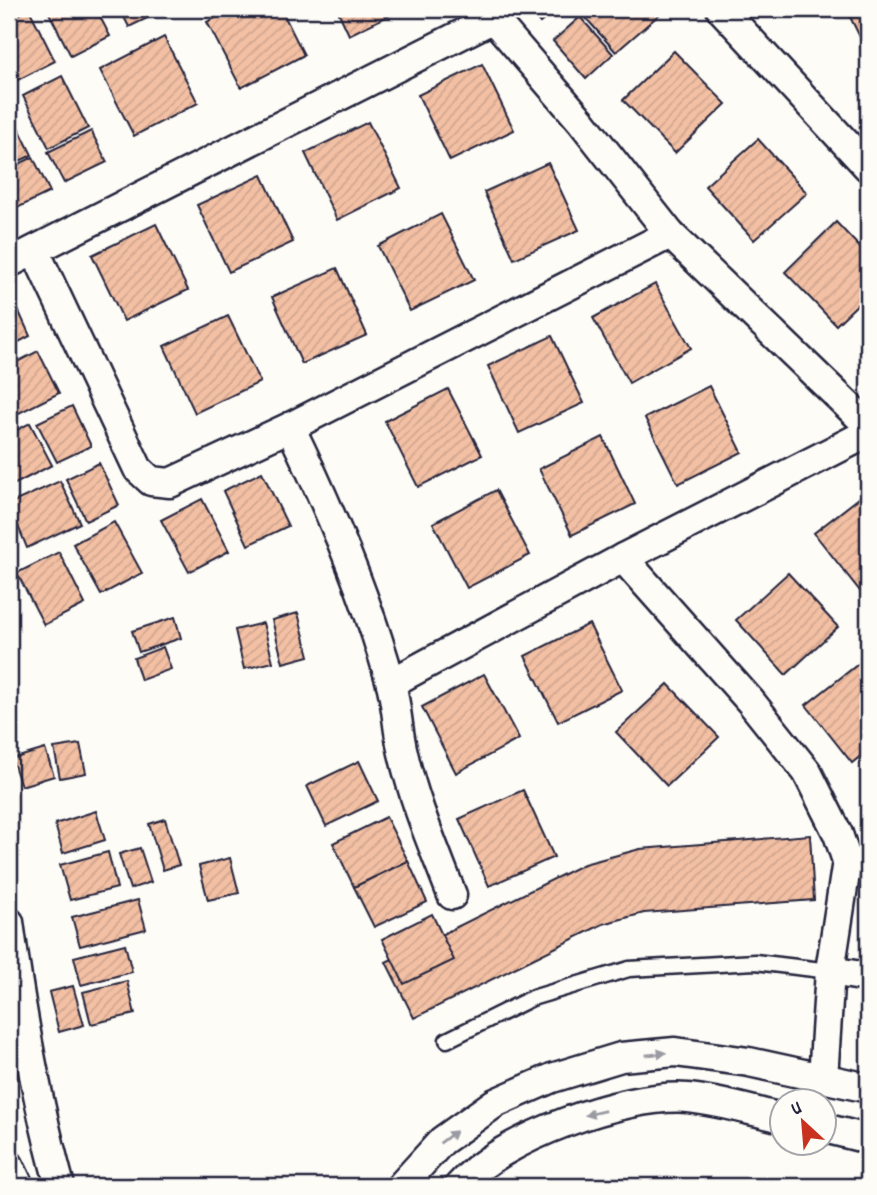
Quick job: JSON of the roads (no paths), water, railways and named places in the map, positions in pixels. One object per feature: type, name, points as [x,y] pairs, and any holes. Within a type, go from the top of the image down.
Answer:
[{"type":"street","points":[[721,9],[868,167]]},
{"type":"street","points":[[9,263],[488,14],[582,121],[670,234],[868,425]]},
{"type":"street","points":[[35,251],[138,469],[151,481],[170,483],[290,427],[670,234]]},
{"type":"street","points":[[290,427],[335,522],[391,683],[406,765],[419,811],[452,895]]},
{"type":"street","points":[[391,683],[623,558],[868,433]]},
{"type":"street","points":[[623,558],[751,702],[807,772],[838,834],[858,857],[830,971],[823,1078]]},
{"type":"street","points":[[9,922],[27,1050],[40,1115],[60,1186]]},
{"type":"street","points":[[830,971],[868,977]]},
{"type":"street","points":[[401,1186],[442,1141],[495,1104],[552,1078],[621,1057],[675,1052],[868,1088]]},
{"type":"street","points":[[459,1186],[473,1170],[523,1140],[579,1117],[641,1102],[687,1098],[768,1115]]},
{"type":"street","points":[[838,1132],[868,1139]]},
{"type":"street","points":[[9,1165],[19,1186]]},
{"type":"lane","points":[[447,1040],[533,998],[629,969],[755,962],[830,971]]}]
